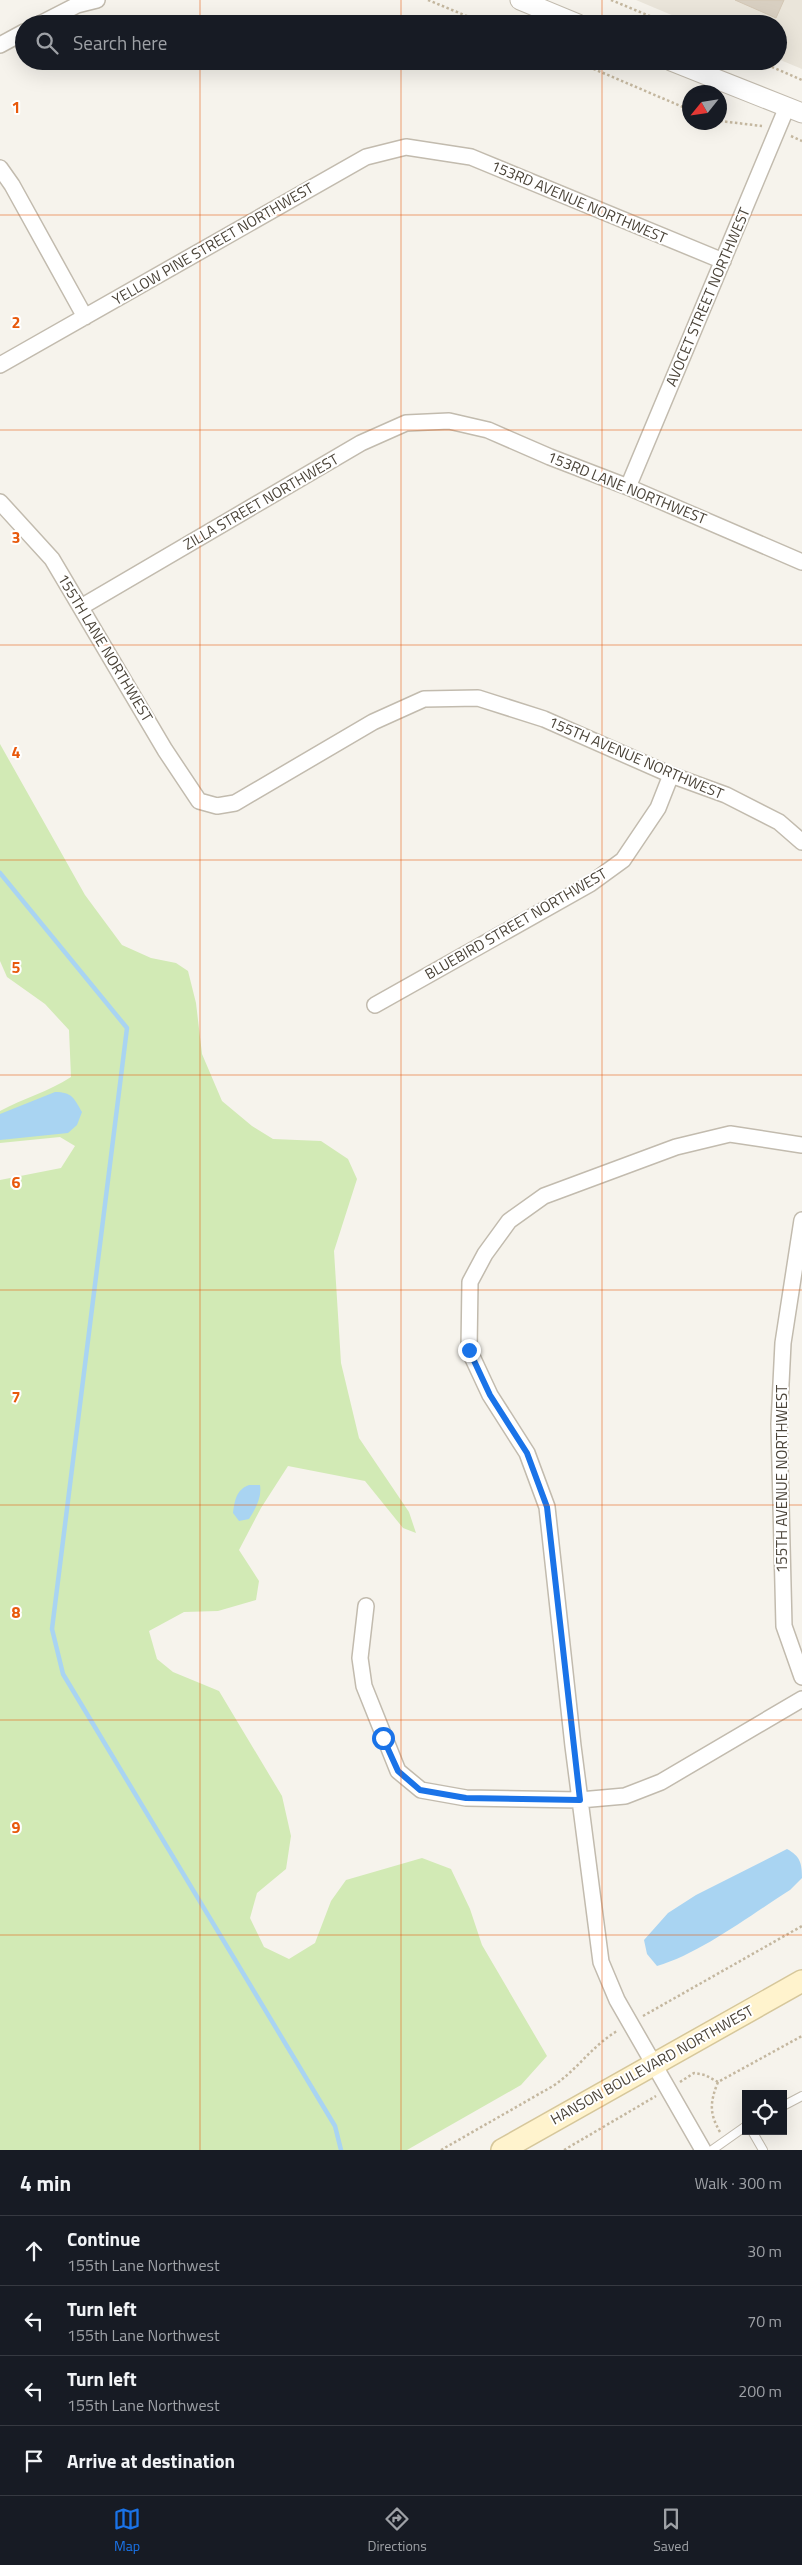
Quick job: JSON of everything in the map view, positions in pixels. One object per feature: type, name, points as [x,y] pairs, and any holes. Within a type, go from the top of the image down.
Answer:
[{"type":"main road","name":"HANSON BOULEVARD NORTHWEST","points":[[502,2150],[802,1981]]},
{"type":"street","points":[[58,15],[77,5],[98,0]]},
{"type":"street","points":[[520,0],[556,15]]},
{"type":"street","points":[[0,45],[15,37]]},
{"type":"street","points":[[694,70],[795,110]]},
{"type":"street","name":"AVOCET STREET NORTHWEST","points":[[628,486],[723,261],[795,110]]},
{"type":"street","name":"YELLOW PINE STREET NORTHWEST","points":[[0,366],[366,157],[406,147],[433,151]]},
{"type":"street","name":"153RD AVENUE NORTHWEST","points":[[433,151],[471,156],[723,261]]},
{"type":"street","points":[[0,168],[12,185],[85,317]]},
{"type":"street","name":"153RD LANE NORTHWEST","points":[[449,421],[488,430],[550,457],[628,486],[802,562]]},
{"type":"street","name":"ZILLA STREET NORTHWEST","points":[[81,608],[361,444],[406,423],[449,421]]},
{"type":"street","name":"155TH LANE NORTHWEST","points":[[0,502],[52,559],[165,750],[200,802],[217,806],[235,803],[374,722],[424,699],[459,698]]},
{"type":"street","name":"155TH AVENUE NORTHWEST","points":[[459,698],[478,698],[544,719],[671,775],[726,796],[779,822],[802,842]]},
{"type":"street","name":"BLUEBIRD STREET NORTHWEST","points":[[375,1005],[590,884],[623,860],[658,808],[671,775]]},
{"type":"street","points":[[703,2150],[617,2000],[601,1962],[580,1800],[547,1507],[527,1453],[490,1395],[469,1350],[470,1282],[485,1254],[509,1221],[544,1196],[676,1147],[730,1134],[802,1145]]},
{"type":"street","name":"155TH AVENUE NORTHWEST","points":[[802,1220],[784,1343],[779,1424],[784,1626],[802,1677]]},
{"type":"street","points":[[366,1606],[360,1658],[364,1686],[398,1771],[420,1790],[466,1798],[580,1800],[624,1796],[643,1790],[802,1699]]},
{"type":"lane","points":[[787,2104],[802,2096]]},
{"type":"lane","points":[[712,2150],[742,2129]]},
{"type":"lane","points":[[754,2135],[762,2150]]},
{"type":"path","points":[[428,0],[464,15]]},
{"type":"path","points":[[611,0],[647,15]]},
{"type":"path","points":[[596,70],[682,107]]},
{"type":"path","points":[[779,70],[802,80]]},
{"type":"path","points":[[727,122],[739,125],[755,124]]},
{"type":"path","points":[[793,137],[802,141]]},
{"type":"path","points":[[645,2014],[802,1926]]},
{"type":"path","points":[[441,2150],[553,2086],[573,2070],[593,2048],[616,2031]]},
{"type":"path","points":[[725,2141],[714,2122],[711,2109],[712,2094],[718,2082],[802,2036]]},
{"type":"path","points":[[694,2073],[705,2075],[718,2082]]},
{"type":"path","points":[[564,2150],[642,2105]]},
{"type":"shaded area","points":[[636,0],[802,0],[802,69],[787,63],[787,15],[672,15]]},
{"type":"green space","points":[[0,744],[85,895],[122,945],[151,958],[176,963],[188,971],[196,1003],[202,1054],[222,1101],[252,1126],[273,1139],[321,1141],[348,1159],[357,1179],[334,1251],[341,1363],[359,1438],[409,1512],[416,1533],[403,1528],[365,1481],[288,1466],[261,1508],[239,1550],[259,1581],[256,1600],[218,1611],[184,1612],[149,1631],[157,1659],[173,1672],[219,1691],[282,1796],[291,1836],[286,1869],[257,1893],[250,1918],[264,1947],[289,1959],[315,1943],[331,1901],[346,1880],[422,1858],[451,1869],[470,1909],[482,1945],[547,2056],[521,2085],[407,2150],[0,2150],[0,1180],[61,1168],[75,1146],[60,1137],[0,1143],[0,1111],[54,1087],[71,1077],[69,1030],[45,1004],[7,977],[0,961]]},
{"type":"water","points":[[55,1092],[65,1093],[72,1097],[82,1112],[77,1125],[68,1133],[0,1140],[0,1114]]},
{"type":"water","points":[[249,1485],[260,1485],[259,1498],[249,1519],[239,1521],[233,1513],[236,1500],[241,1490]]},
{"type":"water","points":[[787,1849],[797,1857],[801,1864],[802,1873],[802,1878],[790,1890],[708,1943],[674,1960],[657,1966],[647,1954],[644,1940],[668,1913],[696,1895]]},
{"type":"building","points":[[735,0],[784,0],[777,15],[769,15]]},
{"type":"waterway","points":[[0,873],[127,1028],[52,1629],[63,1674],[335,2126],[341,2150]]},
{"type":"route","points":[[383,1738],[398,1771],[420,1790],[466,1798],[580,1800],[547,1507],[527,1453],[490,1395],[469,1350]]}]
